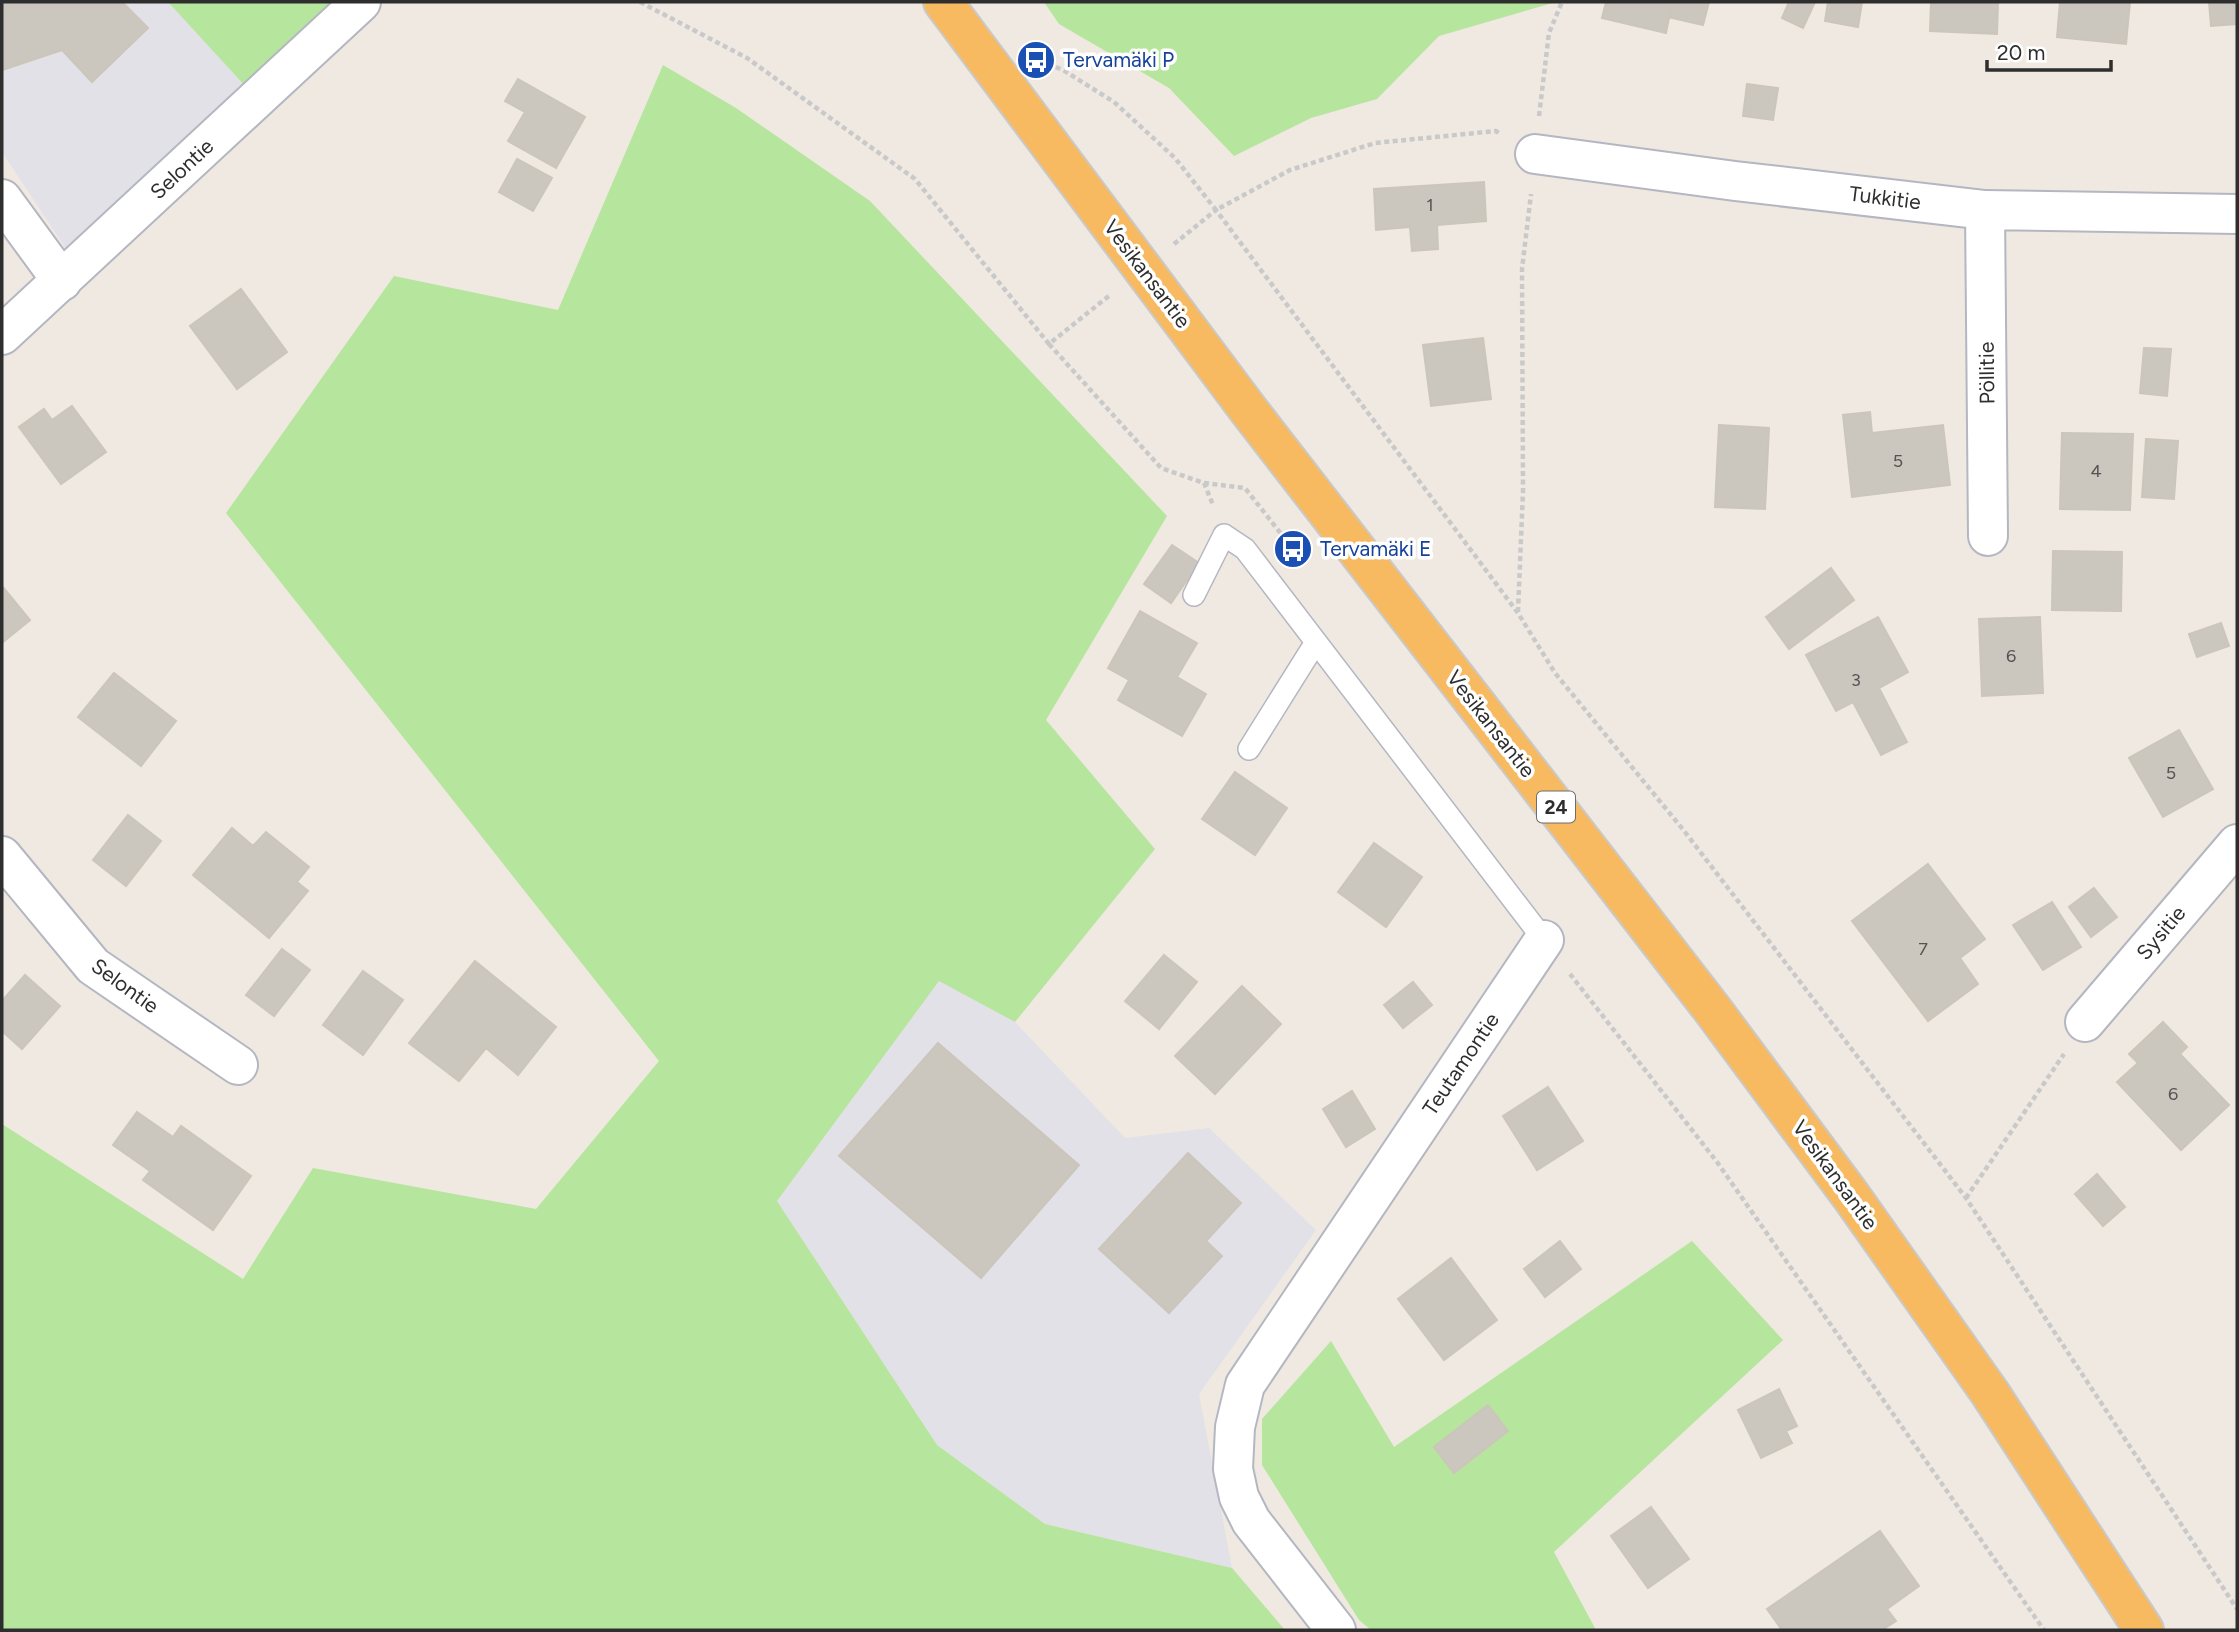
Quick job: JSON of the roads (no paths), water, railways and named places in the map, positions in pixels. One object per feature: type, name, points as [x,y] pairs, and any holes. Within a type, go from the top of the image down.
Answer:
[{"type":"highway","name":"Vesikansantie","points":[[943,2],[1250,412],[1712,1009],[1851,1196],[1990,1394],[2144,1630]]},
{"type":"street","name":"Selontie","points":[[2,335],[361,2]]},
{"type":"street","name":"Tukkitie","points":[[1535,154],[1985,210],[2237,215]]},
{"type":"street","points":[[2,200],[62,281]]},
{"type":"street","name":"Pöllitie","points":[[1985,210],[1988,536]]},
{"type":"street","name":"Sysitie","points":[[2085,1022],[2237,844]]},
{"type":"street","name":"Selontie","points":[[2,856],[93,966],[238,1065]]},
{"type":"street","name":"Teutamontie","points":[[1336,1630],[1251,1521],[1239,1497],[1233,1458],[1235,1427],[1245,1385],[1544,940]]},
{"type":"lane","points":[[1194,595],[1224,536],[1245,549],[1544,940]]},
{"type":"lane","points":[[1249,749],[1316,642]]},
{"type":"place","name":"Tervamäki P","points":[[1036,60]]},
{"type":"place","name":"Tervamäki E","points":[[1293,549]]}]
